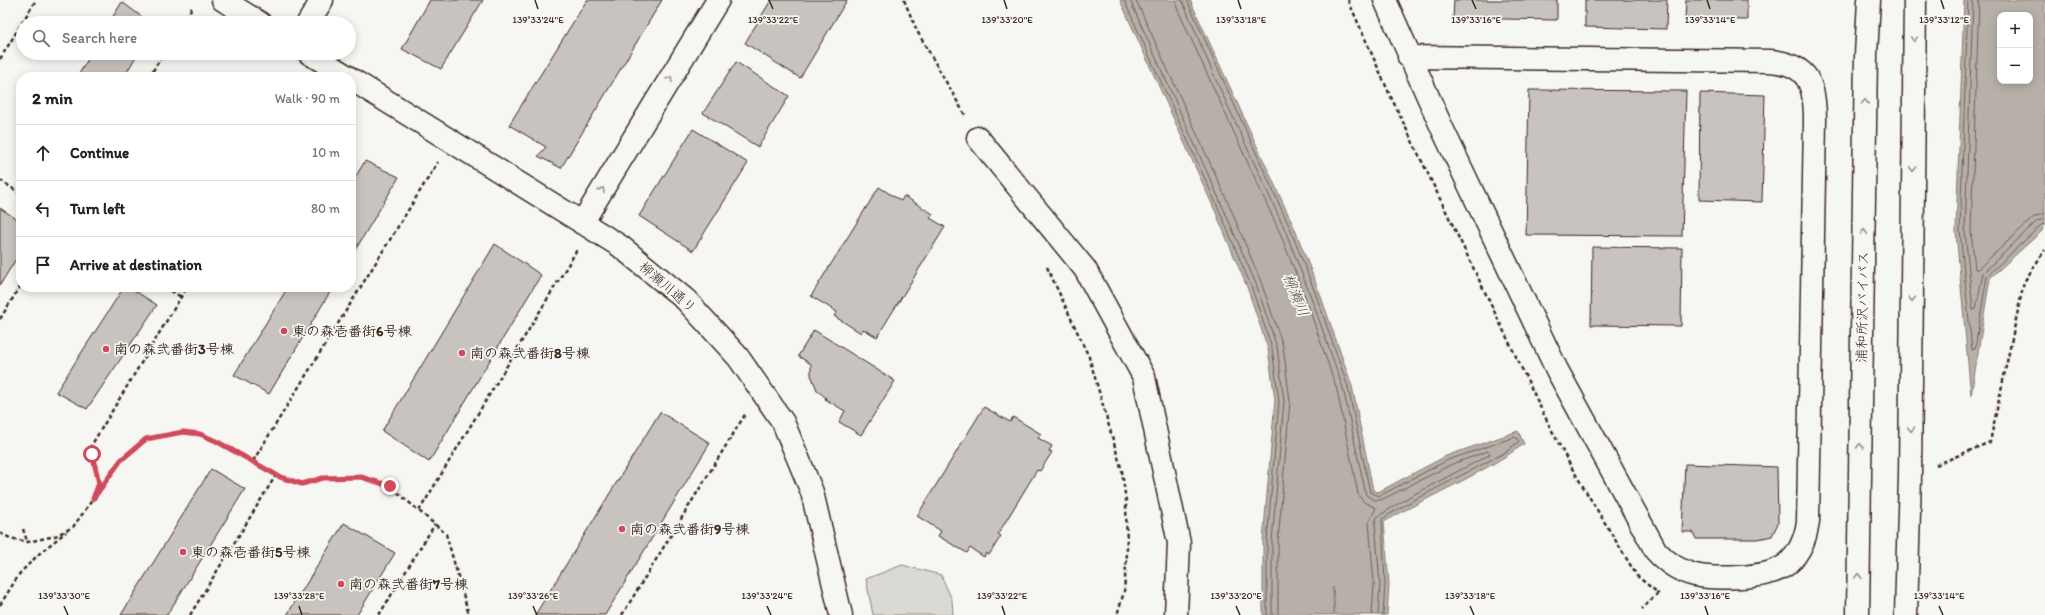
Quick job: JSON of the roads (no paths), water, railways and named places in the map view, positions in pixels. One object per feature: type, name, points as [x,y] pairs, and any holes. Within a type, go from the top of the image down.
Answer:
[{"type":"main road","points":[[223,0],[249,16]]},
{"type":"main road","points":[[312,16],[322,0]]},
{"type":"main road","points":[[582,223],[718,0]]},
{"type":"main road","points":[[1385,0],[1409,57],[1557,370],[1656,550],[1671,564],[1695,576],[1704,578],[1757,576],[1780,569],[1799,550],[1806,535],[1808,521],[1815,96],[1807,79],[1799,70],[1789,65],[1770,61],[1409,57]]},
{"type":"main road","name":"浦和所沢バイパス","points":[[1858,615],[1866,55],[1869,0]]},
{"type":"main road","points":[[1906,615],[1910,476],[1915,0]]},
{"type":"main road","points":[[320,60],[340,72]]},
{"type":"main road","name":"柳瀬川通り","points":[[356,82],[620,246],[686,300],[738,357],[783,422],[812,492],[841,615]]},
{"type":"main road","points":[[978,138],[1085,269],[1144,377],[1179,542],[1176,615]]},
{"type":"water","name":"柳瀬川","points":[[1120,0],[1190,0],[1294,227],[1320,294],[1352,386],[1373,490],[1378,492],[1446,456],[1518,431],[1524,444],[1473,475],[1384,522],[1389,584],[1387,615],[1335,615],[1333,587],[1334,615],[1263,615],[1263,541],[1275,400],[1268,349],[1247,287],[1216,213]]},
{"type":"water","points":[[1964,0],[2045,0],[2045,224],[2042,231],[1990,278],[1971,396],[1956,232]]},
{"type":"place","name":"東の森壱番街6号棟","points":[[284,331]]},
{"type":"place","name":"南の森弐番街3号棟","points":[[106,349]]},
{"type":"place","name":"南の森弐番街8号棟","points":[[462,353]]},
{"type":"place","name":"南の森弐番街9号棟","points":[[622,529]]},
{"type":"place","name":"東の森壱番街5号棟","points":[[183,552]]},
{"type":"place","name":"南の森弐番街7号棟","points":[[341,584]]}]
